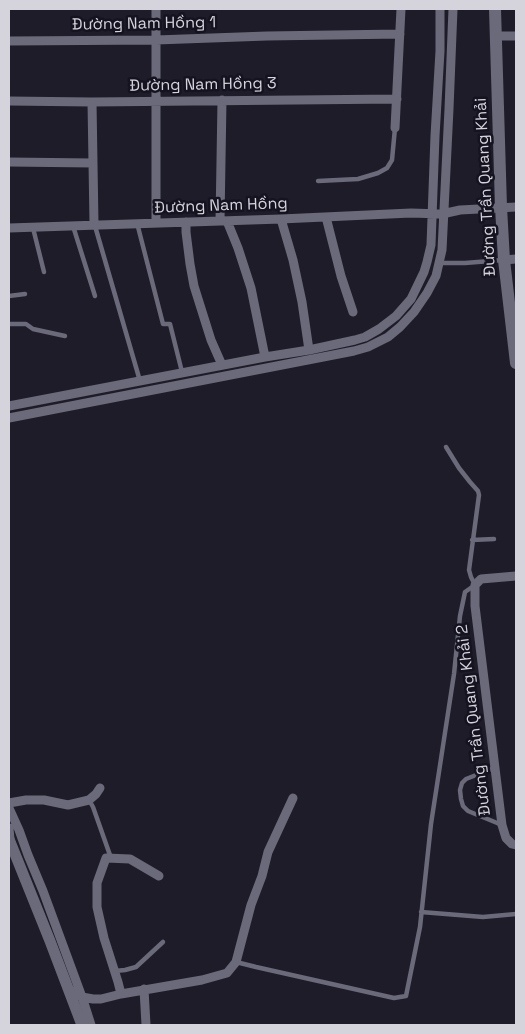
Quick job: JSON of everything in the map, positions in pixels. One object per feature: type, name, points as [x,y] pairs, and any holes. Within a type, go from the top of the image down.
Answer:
[{"type":"main road","name":"Đường Trần Quang Khải","points":[[495,9],[501,207],[510,259],[516,363]]},
{"type":"street","points":[[156,9],[156,223]]},
{"type":"street","points":[[395,128],[401,9]]},
{"type":"street","points":[[9,406],[355,340],[379,329],[396,316],[411,299],[442,250],[438,214],[440,9]]},
{"type":"street","points":[[9,418],[354,352],[388,337],[400,327],[427,294],[436,276],[430,245],[438,214],[453,9]]},
{"type":"street","name":"Đường Nam Hồng 1","points":[[9,41],[156,40],[400,34]]},
{"type":"street","points":[[497,36],[516,36]]},
{"type":"street","name":"Đường Nam Hồng 3","points":[[9,101],[92,102],[397,98]]},
{"type":"street","points":[[222,100],[224,221],[238,248],[251,288],[265,356]]},
{"type":"street","points":[[92,102],[94,224]]},
{"type":"street","points":[[9,162],[93,162]]},
{"type":"street","name":"Đường Nam Hồng","points":[[9,228],[411,213],[438,214],[460,210],[516,207]]},
{"type":"street","points":[[326,217],[336,258],[353,312]]},
{"type":"street","points":[[281,219],[293,260],[302,302],[308,350]]},
{"type":"street","points":[[186,222],[194,286],[211,340],[222,364]]},
{"type":"street","points":[[475,585],[481,579],[516,576]]},
{"type":"street","name":"Đường Trần Quang Khải 2","points":[[475,585],[475,606],[502,825],[506,838],[516,845]]},
{"type":"street","points":[[9,803],[26,800],[44,800],[68,805],[89,800],[100,788]]},
{"type":"street","points":[[68,989],[82,997],[101,999],[227,973],[236,962],[251,905],[262,876],[268,852],[292,798]]},
{"type":"street","points":[[9,808],[82,997],[89,1025]]},
{"type":"street","points":[[9,828],[9,840],[68,989],[89,1025]]},
{"type":"street","points":[[121,994],[97,907],[97,883],[106,858],[130,859],[159,876]]},
{"type":"street","points":[[144,989],[146,1025]]},
{"type":"lane","points":[[318,181],[358,179],[387,168],[392,160],[395,128]]},
{"type":"lane","points":[[94,224],[140,381]]},
{"type":"lane","points":[[137,224],[163,324],[170,324],[182,372]]},
{"type":"lane","points":[[73,225],[95,296]]},
{"type":"lane","points":[[33,227],[44,272]]},
{"type":"lane","points":[[433,263],[465,263],[510,259]]},
{"type":"lane","points":[[9,296],[25,294]]},
{"type":"lane","points":[[9,324],[26,324],[34,329],[65,336]]},
{"type":"lane","points":[[236,962],[394,998],[406,996],[420,927],[431,824],[454,674],[460,616],[465,592],[475,585],[470,577],[469,570],[479,495],[446,447]]},
{"type":"lane","points":[[472,540],[494,539]]},
{"type":"lane","points":[[495,768],[462,782],[460,790],[461,799],[468,811],[502,825]]},
{"type":"lane","points":[[89,800],[111,858]]},
{"type":"lane","points":[[422,912],[483,917],[516,914]]},
{"type":"lane","points":[[114,971],[136,967],[163,942]]}]
